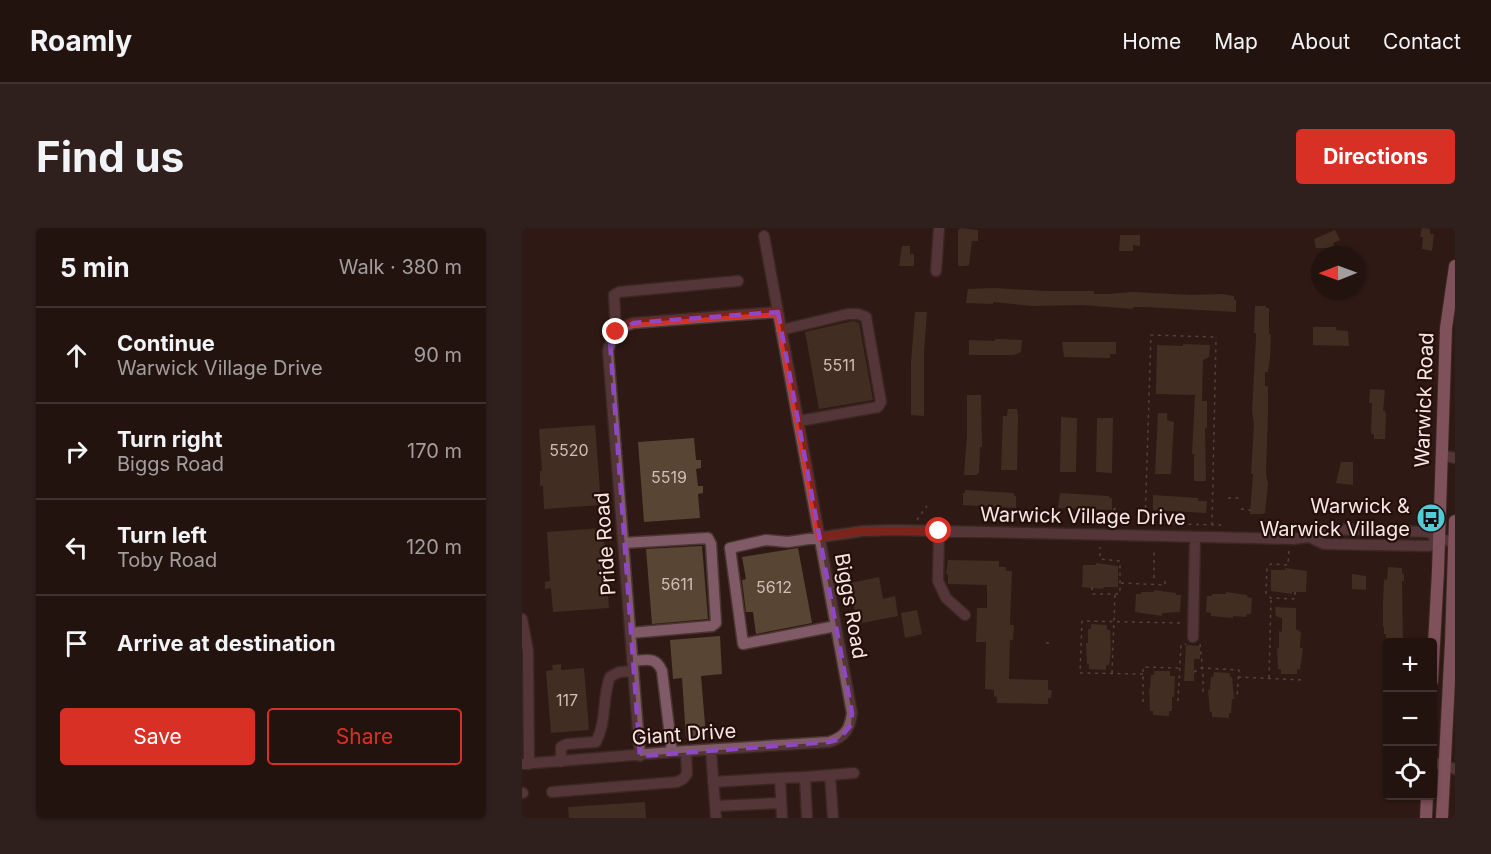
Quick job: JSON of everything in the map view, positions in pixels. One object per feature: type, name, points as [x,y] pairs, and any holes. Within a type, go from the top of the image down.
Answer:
[{"type":"main road","name":"Warwick Road","points":[[1435,638],[1441,455],[1455,266]]},
{"type":"main road","points":[[1442,818],[1454,602],[1455,521]]},
{"type":"main road","points":[[1426,818],[1427,800]]},
{"type":"street","points":[[936,271],[939,228]]},
{"type":"street","name":"Biggs Road","points":[[764,237],[852,713],[851,725],[846,733]]},
{"type":"street","name":"Pride Road","points":[[640,756],[608,351],[610,341],[616,332],[614,294],[738,281]]},
{"type":"street","points":[[616,332],[623,326],[633,323],[778,312]]},
{"type":"street","points":[[781,330],[848,314],[866,317],[881,402],[878,407],[798,421]]},
{"type":"street","points":[[1441,455],[1455,458]]},
{"type":"street","name":"Warwick Village Drive","points":[[836,626],[743,644],[730,548],[766,540],[788,542],[863,531],[1293,539],[1309,537],[1324,544],[1426,546],[1439,540],[1454,541]]},
{"type":"street","points":[[939,531],[938,581],[946,598],[965,615]]},
{"type":"street","points":[[1193,637],[1195,537]]},
{"type":"street","points":[[623,543],[708,538],[711,544],[716,622],[712,626],[630,633]]},
{"type":"street","points":[[1437,598],[1454,602]]},
{"type":"street","points":[[522,619],[528,651],[526,764]]},
{"type":"street","points":[[561,762],[561,747],[567,744],[596,742],[602,731],[610,677],[652,659],[659,663],[662,671],[672,752]]},
{"type":"street","name":"Giant Drive","points":[[526,764],[829,742],[839,739],[846,733]]},
{"type":"street","points":[[711,750],[715,812],[782,803]]},
{"type":"street","points":[[552,792],[677,782],[687,774],[686,751]]},
{"type":"street","points":[[713,782],[854,772]]},
{"type":"street","points":[[830,775],[833,818]]},
{"type":"street","points":[[805,777],[807,818]]},
{"type":"street","points":[[780,778],[782,818]]},
{"type":"path","points":[[1145,523],[1151,335],[1216,336],[1212,525]]},
{"type":"path","points":[[1228,498],[1240,498]]},
{"type":"path","points":[[915,523],[927,506]]},
{"type":"path","points":[[1101,522],[1101,513],[1110,513],[1117,507]]},
{"type":"path","points":[[1241,509],[1251,510]]},
{"type":"path","points":[[939,518],[945,518]]},
{"type":"path","points":[[1136,523],[1221,525]]},
{"type":"path","points":[[1092,587],[1092,594],[1120,593],[1122,577],[1120,561],[1100,560],[1100,547]]},
{"type":"path","points":[[1154,548],[1154,578]]},
{"type":"path","points":[[1289,552],[1288,565],[1271,564],[1267,567],[1266,594],[1271,598],[1295,599],[1295,592]]},
{"type":"path","points":[[1120,583],[1165,585],[1166,578]]},
{"type":"path","points":[[1112,674],[1114,594]]},
{"type":"path","points":[[1269,678],[1271,598]]},
{"type":"path","points":[[1143,674],[1080,673],[1082,621],[1187,623]]},
{"type":"path","points":[[1046,643],[1053,643]]},
{"type":"path","points":[[1178,701],[1181,645],[1183,644],[1201,644],[1203,692]]},
{"type":"path","points":[[1143,702],[1143,667],[1180,668]]},
{"type":"path","points":[[1194,672],[1201,668],[1239,670],[1237,697]]},
{"type":"path","points":[[1238,677],[1303,680]]},
{"type":"highlighted area","points":[[778,312],[852,713],[851,725],[839,739],[829,742],[640,756],[610,341],[633,323]]},
{"type":"building","points":[[961,228],[978,230],[978,241],[972,241],[969,265],[966,266],[958,266],[958,230]]},
{"type":"building","points":[[1422,228],[1430,229],[1430,234],[1434,234],[1432,251],[1422,249],[1423,237],[1420,237]]},
{"type":"building","points":[[1335,230],[1340,240],[1333,243],[1334,246],[1316,246],[1314,239]]},
{"type":"building","points":[[1120,235],[1140,235],[1140,246],[1133,245],[1133,251],[1119,251]]},
{"type":"building","points":[[902,246],[910,246],[910,254],[914,254],[914,266],[899,266]]},
{"type":"building","points":[[968,289],[1094,291],[1094,294],[1132,292],[1221,294],[1234,296],[1236,312],[1146,307],[1133,307],[1133,309],[1083,305],[1032,306],[993,302],[993,304],[966,303]]},
{"type":"building","points":[[1255,306],[1269,308],[1269,334],[1271,334],[1268,372],[1265,372],[1265,386],[1268,386],[1266,474],[1268,484],[1265,513],[1262,514],[1250,514],[1253,474],[1251,474],[1254,424],[1252,411],[1256,338],[1256,333],[1254,333]]},
{"type":"building","points":[[915,312],[927,312],[924,352],[924,416],[911,415],[911,362]]},
{"type":"building","points":[[853,321],[859,323],[873,400],[819,409],[805,332]]},
{"type":"building","points":[[1313,327],[1336,327],[1336,330],[1348,331],[1349,346],[1313,345]]},
{"type":"building","points":[[995,339],[1022,340],[1021,352],[1014,355],[969,355],[969,340],[995,341]]},
{"type":"building","points":[[1062,342],[1116,342],[1116,354],[1110,354],[1110,358],[1064,357]]},
{"type":"building","points":[[1183,344],[1210,345],[1209,357],[1203,360],[1202,401],[1207,401],[1206,481],[1194,481],[1194,454],[1192,454],[1195,395],[1156,394],[1157,345],[1183,346]]},
{"type":"building","points":[[1370,389],[1385,390],[1383,411],[1386,416],[1385,439],[1374,439],[1374,434],[1371,434]]},
{"type":"building","points":[[967,395],[981,395],[982,447],[980,447],[977,475],[964,475]]},
{"type":"building","points":[[1008,409],[1017,409],[1017,470],[1001,470],[1003,416],[1007,416]]},
{"type":"building","points":[[1158,413],[1167,413],[1167,420],[1174,422],[1171,474],[1155,474]]},
{"type":"building","points":[[1061,417],[1077,418],[1076,472],[1060,472]]},
{"type":"building","points":[[1097,418],[1113,418],[1112,473],[1096,472]]},
{"type":"building","points":[[595,425],[601,505],[544,509],[543,486],[540,486],[540,471],[542,471],[539,429]]},
{"type":"building","points":[[694,438],[696,460],[701,460],[701,468],[696,469],[698,486],[703,486],[703,493],[698,494],[700,518],[644,522],[638,442]]},
{"type":"building","points":[[1341,462],[1353,462],[1353,485],[1336,483]]},
{"type":"building","points":[[965,490],[1014,493],[1016,508],[963,505]]},
{"type":"building","points":[[1060,493],[1109,496],[1112,498],[1112,510],[1058,508]]},
{"type":"building","points":[[1153,495],[1198,498],[1198,501],[1207,501],[1206,513],[1153,510]]},
{"type":"building","points":[[603,528],[609,608],[553,612],[551,588],[545,589],[545,582],[550,581],[547,532]]},
{"type":"building","points":[[702,546],[708,619],[652,624],[646,549]]},
{"type":"building","points":[[798,548],[812,623],[756,634],[753,612],[746,612],[742,580],[746,579],[742,557]]},
{"type":"building","points":[[948,560],[999,561],[999,567],[1006,567],[1006,571],[1012,571],[1010,625],[1014,625],[1013,640],[1010,640],[1009,679],[1048,680],[1048,690],[1052,690],[1048,704],[997,703],[994,690],[985,689],[986,642],[976,642],[977,608],[987,608],[987,585],[948,584],[948,574],[946,574]]},
{"type":"building","points":[[1096,563],[1118,566],[1118,587],[1104,587],[1103,589],[1082,587],[1083,565],[1096,565]]},
{"type":"building","points":[[1388,567],[1402,568],[1402,574],[1404,574],[1404,581],[1402,581],[1403,638],[1386,638],[1384,634],[1384,579],[1387,580]]},
{"type":"building","points":[[1285,568],[1307,571],[1306,592],[1292,592],[1292,594],[1271,591],[1271,570],[1285,570]]},
{"type":"building","points":[[1352,574],[1366,576],[1366,590],[1352,589]]},
{"type":"building","points":[[879,577],[883,599],[895,596],[898,616],[857,624],[850,583]]},
{"type":"building","points":[[1154,590],[1181,595],[1180,612],[1162,613],[1162,616],[1135,612],[1136,594],[1154,592]]},
{"type":"building","points":[[1226,592],[1252,598],[1251,614],[1247,614],[1246,617],[1233,616],[1233,618],[1211,616],[1211,613],[1206,612],[1207,596],[1226,594]]},
{"type":"building","points":[[1275,607],[1296,608],[1296,629],[1301,632],[1300,648],[1303,648],[1300,670],[1297,669],[1297,674],[1281,674],[1281,669],[1278,669],[1277,648],[1279,648],[1279,631],[1282,632],[1282,618],[1276,616]]},
{"type":"building","points":[[917,610],[922,634],[905,638],[901,613]]},
{"type":"building","points":[[1091,624],[1107,625],[1107,630],[1110,630],[1111,651],[1106,670],[1089,669],[1089,664],[1087,664],[1086,643],[1088,643],[1088,629],[1091,629]]},
{"type":"building","points":[[720,636],[722,674],[701,676],[706,736],[686,738],[682,678],[673,679],[670,640]]},
{"type":"building","points":[[1186,645],[1200,646],[1200,659],[1194,659],[1194,681],[1184,681]]},
{"type":"building","points":[[561,664],[561,670],[584,668],[589,730],[551,733],[546,671],[553,670],[552,665]]},
{"type":"building","points":[[1154,671],[1170,671],[1170,676],[1175,676],[1172,711],[1169,711],[1169,716],[1153,715],[1153,711],[1150,711],[1149,689],[1151,675],[1154,675]]},
{"type":"building","points":[[1214,672],[1230,673],[1232,677],[1234,699],[1232,699],[1229,718],[1212,717],[1212,712],[1210,712],[1208,690],[1210,690],[1211,677]]},
{"type":"building","points":[[645,802],[646,818],[569,818],[568,807]]},
{"type":"place","name":"Warwick & Warwick Village","points":[[1431,518]]},
{"type":"route","points":[[616,332],[623,326],[633,323],[778,312],[820,537],[863,531],[939,531]]}]
